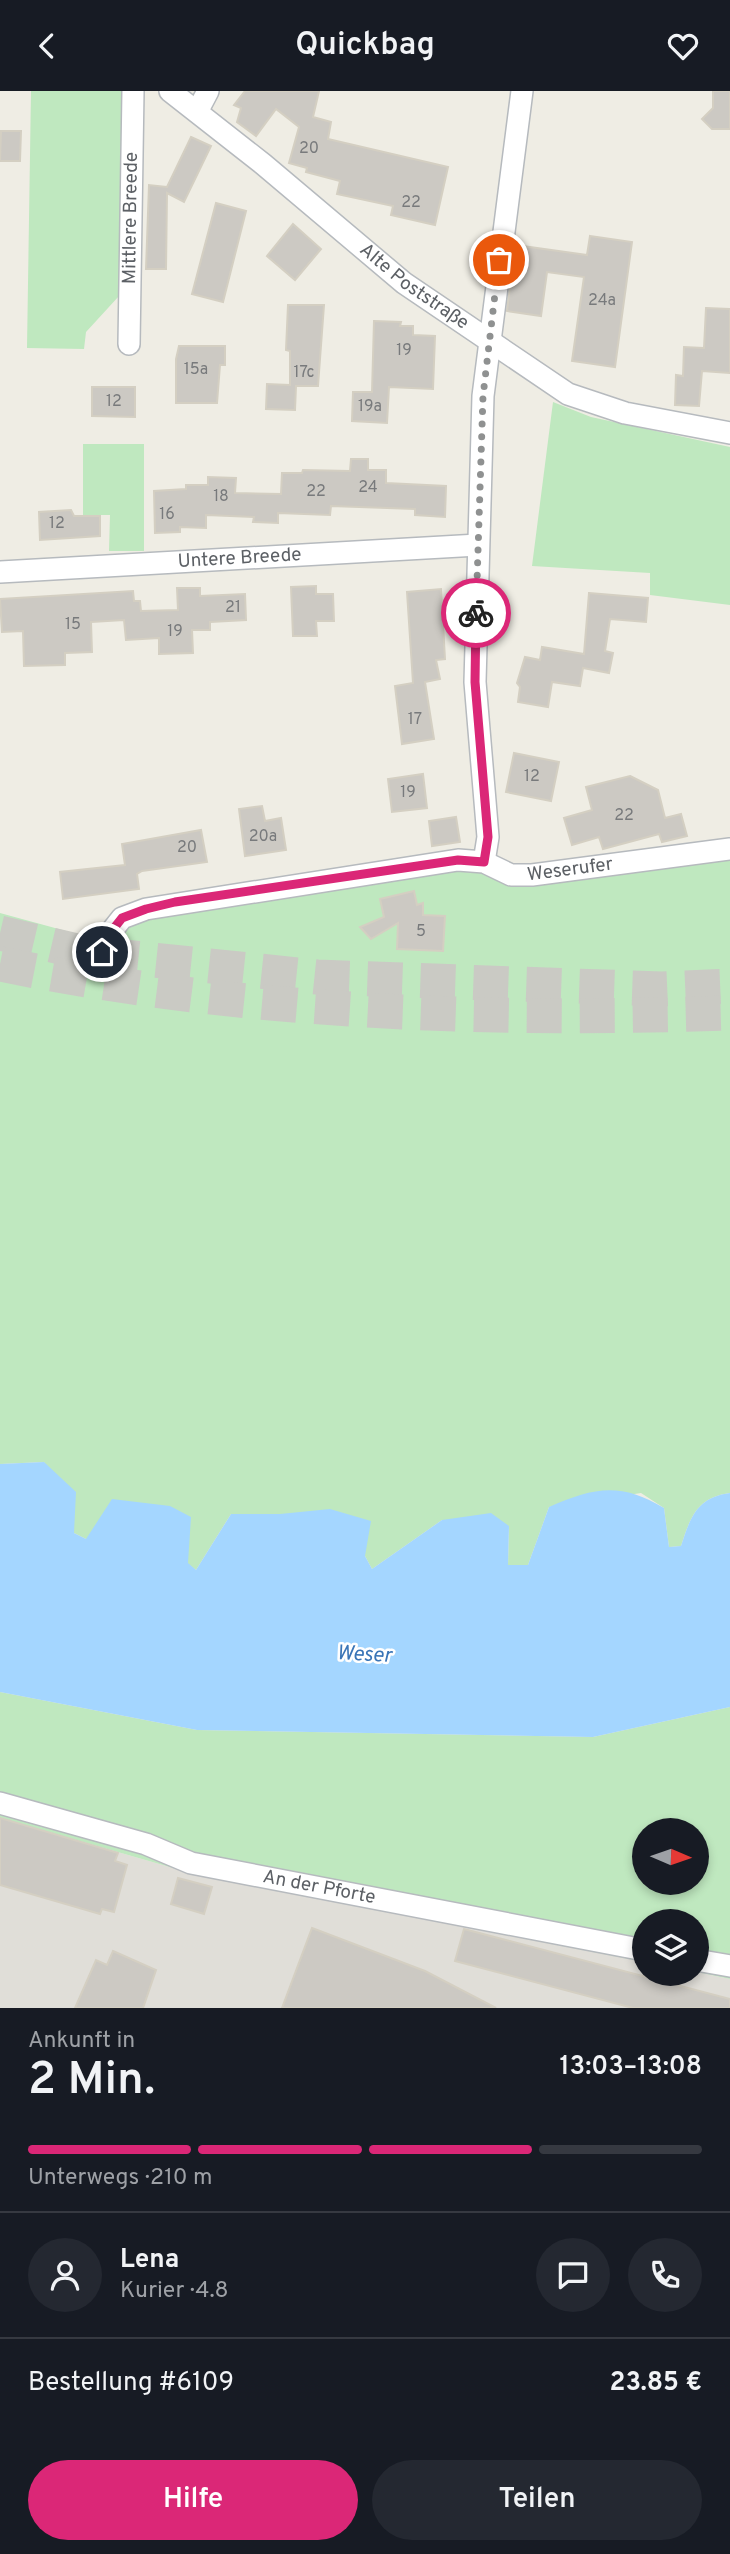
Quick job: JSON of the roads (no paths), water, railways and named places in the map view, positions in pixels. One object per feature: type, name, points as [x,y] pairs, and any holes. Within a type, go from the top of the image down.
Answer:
[{"type":"street","name":"Mittlere Breede","points":[[129,344],[133,91]]},
{"type":"street","name":"Alte Poststraße","points":[[170,91],[198,110],[404,283],[488,343],[568,394],[625,412],[730,433]]},
{"type":"street","points":[[198,110],[208,91]]},
{"type":"street","points":[[484,862],[488,837],[475,682],[483,396],[522,91]]},
{"type":"street","name":"Untere Breede","points":[[0,572],[478,545]]},
{"type":"street","name":"Weserufer","points":[[102,952],[107,937],[122,918],[175,902],[458,860],[484,862],[511,875],[532,875],[730,849]]},
{"type":"street","name":"An der Pforte","points":[[0,1803],[146,1844],[191,1863],[632,1948]]},
{"type":"street","points":[[709,1962],[730,1966]]},
{"type":"water","name":"Weser","points":[[44,1462],[76,1492],[74,1533],[86,1539],[112,1499],[170,1506],[191,1517],[188,1563],[196,1570],[231,1514],[280,1514],[330,1509],[371,1521],[365,1556],[372,1569],[442,1520],[491,1513],[509,1526],[508,1565],[528,1565],[549,1507],[565,1500],[607,1490],[634,1494],[649,1500],[664,1508],[669,1547],[681,1546],[692,1518],[702,1504],[719,1495],[730,1493],[730,1707],[593,1737],[197,1730],[0,1692],[0,1464]]},
{"type":"tunnel","points":[[0,933],[86,953],[317,977],[662,989],[730,986]]},
{"type":"tunnel","points":[[0,964],[90,981],[181,993],[364,1010],[547,1016],[730,1013]]}]
